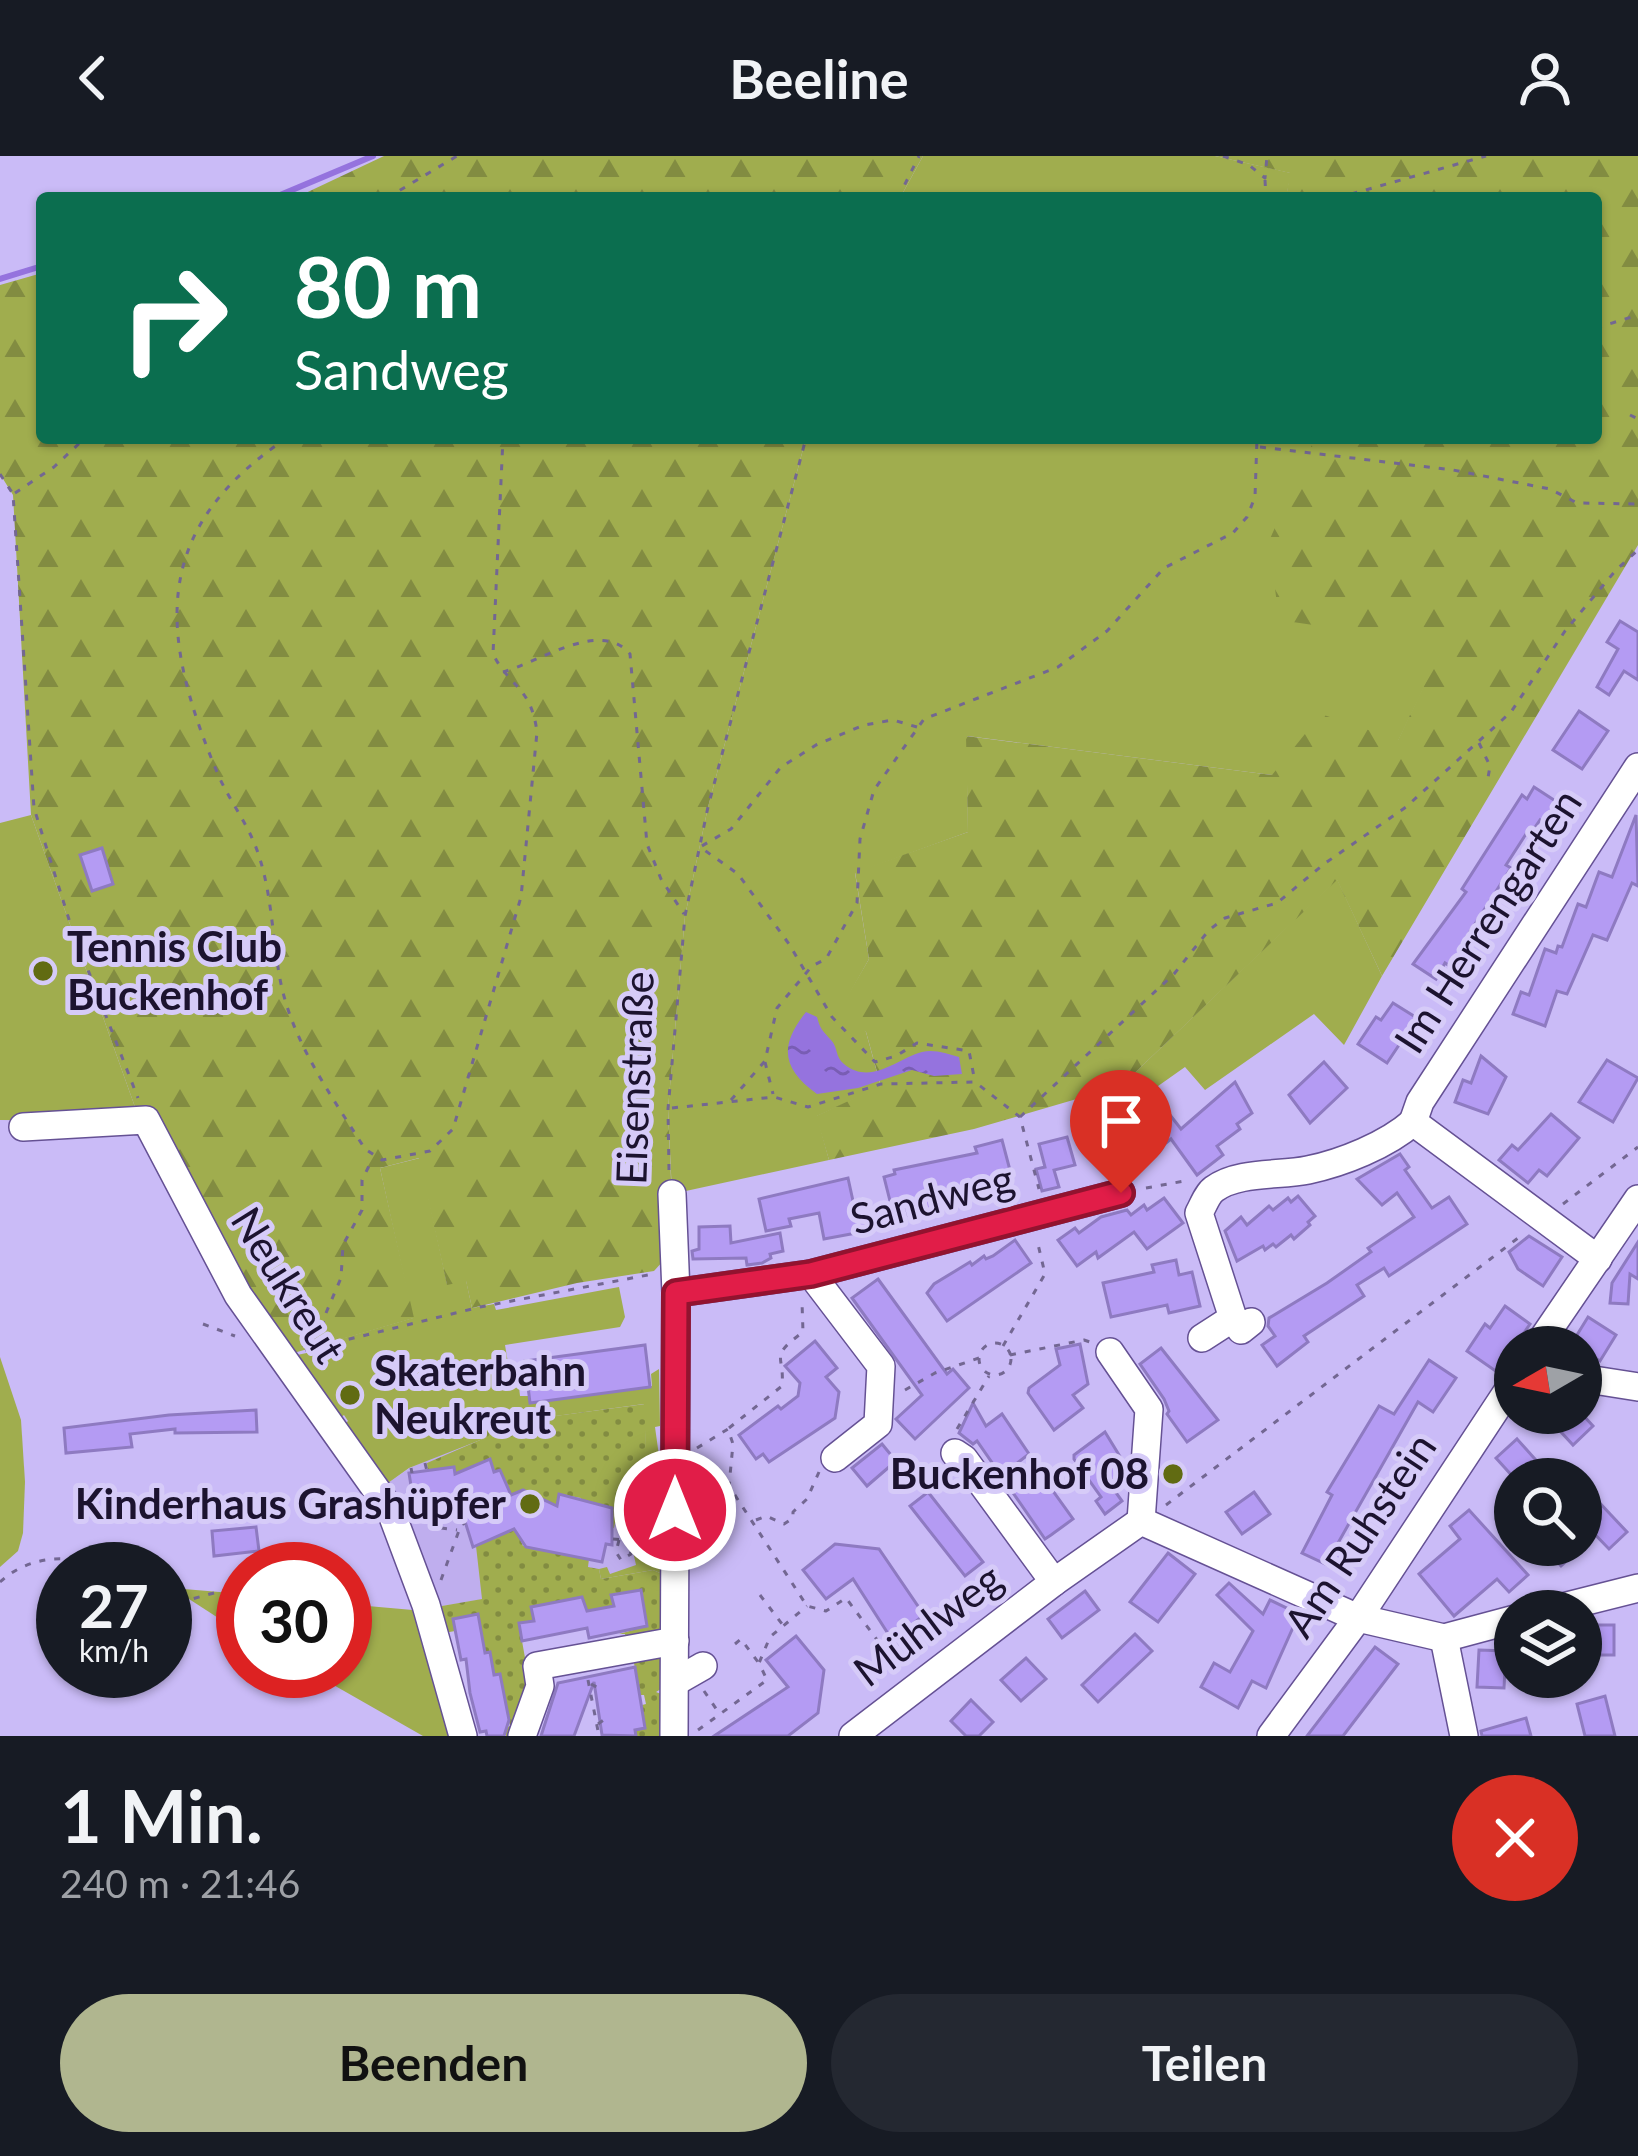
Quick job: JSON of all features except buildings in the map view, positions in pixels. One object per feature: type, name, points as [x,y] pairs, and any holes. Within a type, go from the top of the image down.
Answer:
[{"type":"street","name":"Im Herrengarten","points":[[1413,1122],[1420,1102],[1638,767]]},
{"type":"street","points":[[22,1127],[146,1120]]},
{"type":"street","name":"Neukreut","points":[[146,1120],[210,1247],[280,1357],[390,1510],[427,1605],[463,1736]]},
{"type":"street","points":[[1202,1338],[1242,1320],[1199,1213],[1212,1190],[1234,1180],[1312,1169],[1358,1153],[1413,1122],[1598,1258]]},
{"type":"street","name":"Eisenstraße","points":[[672,1193],[663,1529],[675,1641],[690,1674],[674,1736]]},
{"type":"street","name":"Sandweg","points":[[668,1283],[804,1274],[1121,1193]]},
{"type":"street","points":[[1551,1326],[1638,1199]]},
{"type":"street","name":"Sandweg","points":[[804,1274],[881,1366],[880,1392]]},
{"type":"street","points":[[1110,1352],[1149,1409],[1148,1517],[1358,1618],[1444,1638],[1494,1625]]},
{"type":"street","points":[[1602,1381],[1638,1387]]},
{"type":"street","points":[[835,1458],[878,1424],[880,1392]]},
{"type":"street","name":"Am Ruhstein","points":[[1270,1736],[1358,1618],[1494,1412]]},
{"type":"street","name":"Mühlweg","points":[[955,1453],[1054,1582]]},
{"type":"street","name":"Mühlweg","points":[[854,1736],[1054,1582],[1148,1517]]},
{"type":"street","points":[[663,1529],[707,1523]]},
{"type":"street","points":[[1602,1597],[1638,1588]]},
{"type":"street","points":[[1444,1638],[1464,1736]]},
{"type":"street","points":[[522,1736],[540,1686],[537,1666],[586,1671],[675,1641]]},
{"type":"path","points":[[397,192],[457,156]]},
{"type":"path","points":[[901,192],[919,156]]},
{"type":"path","points":[[1222,156],[1249,165],[1264,178]]},
{"type":"path","points":[[1265,192],[1267,156]]},
{"type":"path","points":[[1358,192],[1486,156]]},
{"type":"path","points":[[1602,326],[1638,315]]},
{"type":"path","points":[[1630,416],[1638,419]]},
{"type":"path","points":[[14,494],[79,444]]},
{"type":"path","points":[[280,444],[204,513],[182,563],[174,630],[178,656],[218,776],[244,817],[258,854],[270,896],[280,982],[299,1042],[374,1158],[382,1160],[430,1151],[453,1129],[521,897],[537,733],[534,712],[518,683],[502,673],[493,654],[503,444]]},
{"type":"path","name":"Eisenstraße","points":[[672,1193],[668,1109],[685,916],[804,444]]},
{"type":"path","points":[[774,1097],[765,1060],[777,1009],[826,958],[857,903],[860,839],[874,790],[924,719],[1058,668],[1106,631],[1164,568],[1233,533],[1247,517],[1255,496],[1258,444]]},
{"type":"path","points":[[1258,447],[1453,470],[1550,489],[1577,502],[1638,504]]},
{"type":"path","points":[[0,474],[14,494],[34,808],[72,929],[146,1120]]},
{"type":"path","points":[[668,1109],[774,1097],[808,1108],[881,1084],[975,1082],[1020,1117],[1174,974],[1210,930],[1226,918],[1277,903],[1406,807],[1511,712],[1564,631],[1638,550]]},
{"type":"path","points":[[502,673],[588,640],[612,639],[630,654],[647,844],[661,879],[685,916]]},
{"type":"path","points":[[918,728],[893,720],[864,724],[816,745],[781,767],[731,829],[700,847],[738,874],[789,944],[832,1017],[875,1062],[917,1043],[969,1051],[975,1082]]},
{"type":"path","points":[[1478,742],[1490,766],[1487,784]]},
{"type":"path","points":[[731,1100],[765,1060]]},
{"type":"path","points":[[1551,1213],[1638,1147]]},
{"type":"path","points":[[328,1344],[323,1320],[341,1278],[343,1245],[362,1210],[362,1180],[374,1158]]},
{"type":"path","points":[[1121,1193],[1190,1180],[1212,1190]]},
{"type":"path","points":[[1148,1517],[1535,1225]]},
{"type":"path","points":[[668,1467],[728,1429],[782,1386],[779,1356],[805,1326],[804,1274]]},
{"type":"path","points":[[280,1357],[479,1307],[668,1283]]},
{"type":"path","points":[[1010,1355],[1084,1340],[1110,1352]]},
{"type":"path","points":[[992,1343],[1004,1346],[1010,1355],[1003,1372],[990,1374],[981,1368],[982,1350],[992,1343]]},
{"type":"path","points":[[880,1392],[911,1390],[935,1373],[979,1358]]},
{"type":"path","points":[[955,1453],[955,1435],[990,1374]]},
{"type":"path","points":[[728,1429],[733,1444],[729,1486],[807,1606],[826,1611],[846,1598],[912,1689]]},
{"type":"path","points":[[754,1521],[766,1516],[784,1524],[793,1518],[821,1469],[835,1458]]},
{"type":"path","points":[[425,1463],[427,1471]]},
{"type":"path","points":[[438,1589],[465,1523]]},
{"type":"path","points":[[441,1528],[459,1530]]},
{"type":"path","points":[[628,1540],[631,1554],[621,1560],[616,1540],[663,1529]]},
{"type":"path","points":[[0,1582],[36,1562]]},
{"type":"path","points":[[760,1595],[783,1626]]},
{"type":"path","points":[[759,1664],[765,1645],[807,1606]]},
{"type":"path","points":[[692,1735],[767,1680],[742,1639],[735,1644]]},
{"type":"path","points":[[586,1671],[604,1691]]},
{"type":"path","points":[[586,1671],[599,1736]]},
{"type":"path","points":[[690,1674],[720,1715]]},
{"type":"path","points":[[597,1724],[609,1716]]},
{"type":"shaded area","name":"Kinderhaus Grashüpfer","points":[[471,1441],[659,1456],[660,1573],[653,1570],[436,1607],[388,1483]]},
{"type":"green space","points":[[384,156],[923,156],[903,192],[308,192]]},
{"type":"green space","points":[[923,156],[1215,156],[1291,173],[1287,192],[903,192]]},
{"type":"green space","points":[[1215,156],[1638,156],[1638,545],[1382,976],[1337,880],[1121,1086],[974,1129],[829,1160],[816,1116],[881,1086],[866,1032],[846,1015],[845,1000],[869,959],[855,872],[968,832],[966,736],[1272,775],[1321,714],[1398,740],[1444,644],[1279,620],[1269,541],[1312,444],[1602,444],[1602,192],[1287,192],[1290,173]]},
{"type":"green space","points":[[36,275],[36,444],[804,444],[708,807],[685,916],[668,1109],[674,1249],[654,1271],[472,1308],[466,1281],[447,1285],[419,1158],[380,1168],[414,1318],[280,1357],[140,1121],[31,815],[13,495],[0,474],[0,285]]},
{"type":"green space","points":[[804,444],[1319,444],[1445,644],[1398,741],[1272,775],[967,736],[968,832],[855,873],[869,959],[846,1000],[866,1032],[881,1087],[817,1116],[829,1160],[672,1194],[668,1109],[685,916],[708,807]]},
{"type":"green space","name":"Tennis Club Buckenhof","points":[[31,815],[140,1121],[0,1120],[0,823]]},
{"type":"green space","points":[[1337,879],[1382,976],[1344,1045],[1314,1014],[1205,1090],[1185,1067],[1134,1103],[1121,1086]]},
{"type":"green space","points":[[420,1158],[447,1284],[466,1280],[472,1308],[494,1304],[496,1310],[619,1287],[625,1317],[620,1327],[505,1345],[509,1369],[517,1369],[520,1396],[529,1396],[531,1403],[652,1386],[651,1374],[659,1369],[660,1426],[655,1427],[659,1456],[646,1456],[644,1404],[489,1425],[488,1437],[409,1468],[388,1483],[340,1428],[348,1421],[344,1415],[334,1422],[297,1355],[340,1346],[337,1340],[413,1318],[380,1168]]},
{"type":"green space","points":[[0,1357],[21,1420],[25,1482],[18,1551],[0,1567]]},
{"type":"green space","points":[[645,1404],[647,1495],[633,1527],[615,1523],[614,1528],[609,1527],[580,1507],[581,1498],[559,1494],[557,1506],[511,1495],[501,1471],[494,1472],[489,1460],[457,1475],[428,1471],[427,1463],[487,1437],[488,1425]]},
{"type":"green space","points":[[512,1519],[523,1546],[589,1559],[588,1567],[599,1569],[601,1579],[653,1570],[660,1573],[662,1624],[658,1631],[626,1639],[619,1634],[647,1626],[640,1590],[612,1595],[614,1606],[587,1613],[531,1607],[534,1621],[519,1624],[530,1686],[512,1736],[506,1736],[505,1728],[510,1726],[500,1675],[494,1675],[490,1652],[485,1653],[478,1615],[453,1619],[455,1631],[444,1633],[436,1607],[482,1599],[476,1546],[497,1537],[494,1526]]},
{"type":"green space","points":[[646,1539],[659,1549],[660,1573],[653,1570],[601,1579],[599,1569],[607,1567],[610,1574],[636,1565],[632,1547]]},
{"type":"green space","points":[[192,1590],[216,1592],[216,1617],[192,1601]]},
{"type":"green space","points":[[372,1606],[424,1611],[458,1736],[423,1736],[356,1698],[372,1698]]},
{"type":"green space","points":[[660,1655],[661,1689],[656,1692],[661,1694],[661,1736],[636,1736],[635,1730],[645,1727],[642,1705],[646,1704],[634,1663],[630,1663]]},
{"type":"water","points":[[806,1012],[817,1017],[841,1061],[854,1070],[874,1072],[932,1051],[959,1057],[962,1074],[934,1076],[912,1070],[858,1088],[817,1094],[797,1076],[788,1057],[791,1036]]},
{"type":"waterway","points":[[287,192],[373,156]]},
{"type":"waterway","points":[[0,279],[36,268]]},
{"type":"place","name":"Tennis Club Buckenhof","points":[[43,971]]},
{"type":"place","name":"Skaterbahn Neukreut","points":[[350,1395]]},
{"type":"place","name":"Buckenhof 08","points":[[1173,1474]]},
{"type":"place","name":"Kinderhaus Grashüpfer","points":[[530,1504]]},
{"type":"route","points":[[675,1510],[676,1293],[811,1274],[1121,1193]]}]
